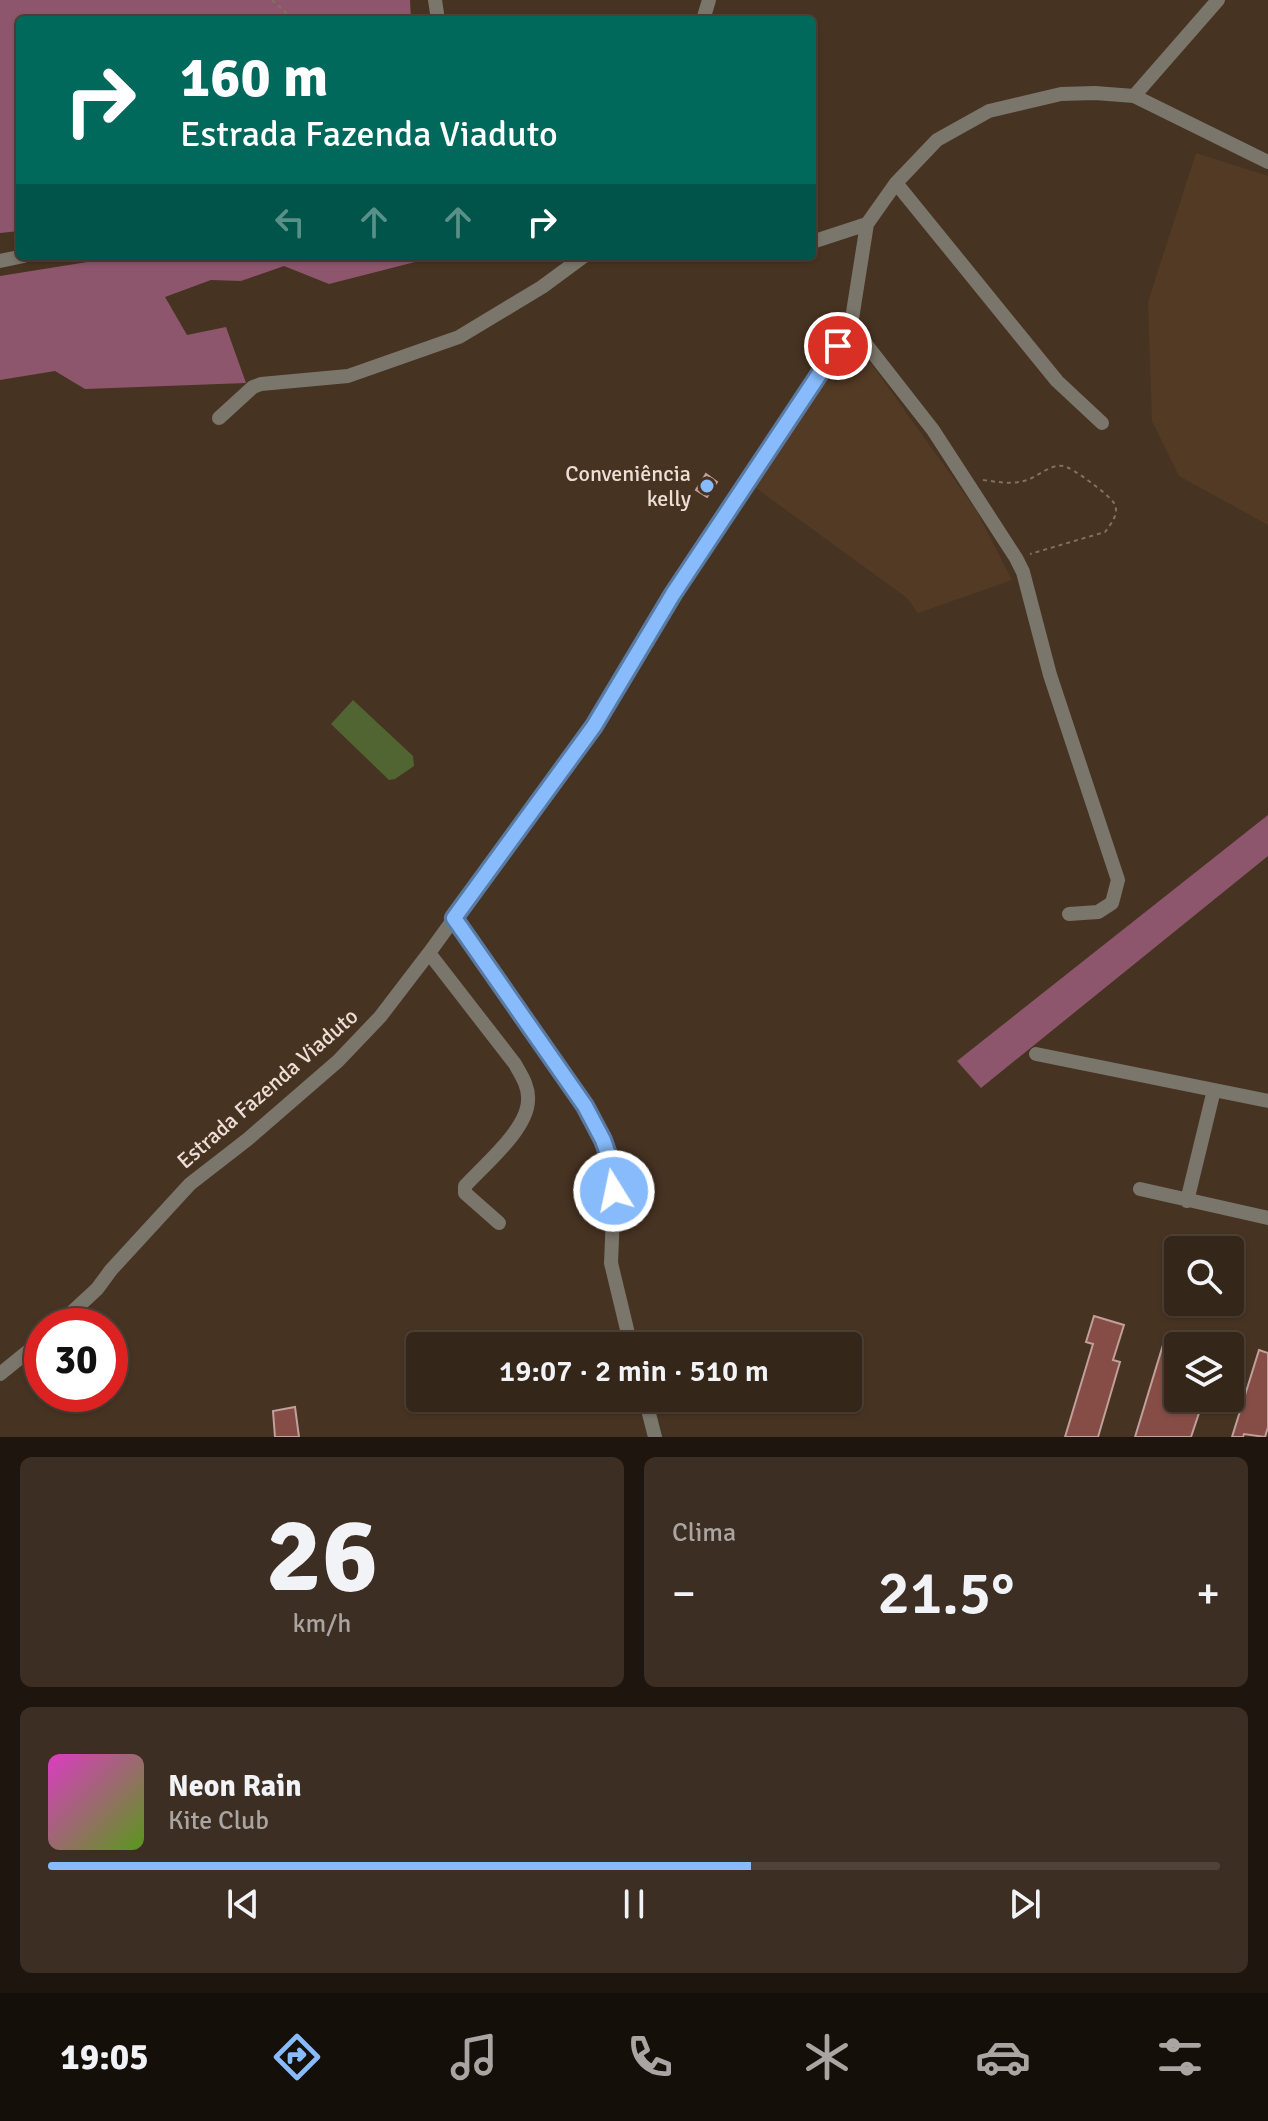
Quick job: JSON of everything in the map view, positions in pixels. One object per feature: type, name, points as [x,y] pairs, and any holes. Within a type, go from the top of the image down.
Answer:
[{"type":"street","points":[[1218,0],[1134,96],[1268,162]]},
{"type":"street","name":"Estrada Fazenda Viaduto","points":[[76,1308],[190,1184],[248,1139],[338,1061],[380,1017],[429,953],[594,726],[673,594],[851,325],[867,224],[896,183],[937,140],[989,111],[1061,94],[1134,96]]},
{"type":"street","points":[[896,183],[1057,381],[1102,423]]},
{"type":"street","points":[[816,241],[867,224]]},
{"type":"street","points":[[219,418],[253,387],[261,384],[348,376],[459,337],[542,287],[579,260]]},
{"type":"street","points":[[851,325],[933,430],[1023,572],[1050,675],[1118,880],[1112,903],[1098,912],[1069,914]]},
{"type":"street","points":[[454,918],[560,1069],[603,1140],[611,1163],[614,1191],[611,1263],[628,1332]]},
{"type":"street","points":[[429,953],[515,1064],[526,1083],[529,1100],[517,1130],[465,1186],[465,1193],[471,1200],[499,1223]]},
{"type":"street","points":[[1036,1054],[1268,1101]]},
{"type":"street","points":[[1187,1201],[1214,1090]]},
{"type":"street","points":[[1140,1189],[1268,1218]]},
{"type":"street","points":[[0,1374],[24,1355]]},
{"type":"street","points":[[649,1412],[655,1437]]},
{"type":"path","points":[[272,0],[290,16]]},
{"type":"path","points":[[966,478],[1005,483],[1024,481],[1053,467],[1063,466],[1074,469],[1114,503],[1116,513],[1105,532],[1016,558]]},
{"type":"shaded area","points":[[0,0],[410,0],[411,16],[16,16],[16,231],[0,233]]},
{"type":"shaded area","points":[[1196,153],[1268,176],[1268,525],[1179,476],[1152,421],[1148,302]]},
{"type":"shaded area","points":[[100,260],[507,260],[419,261],[329,284],[284,266],[241,281],[211,280],[165,297],[187,335],[226,327],[246,383],[85,389],[55,371],[0,380],[0,276]]},
{"type":"shaded area","points":[[860,348],[976,510],[1012,580],[918,613],[907,598],[753,486],[827,379],[837,382]]},
{"type":"shaded area","points":[[353,700],[413,756],[414,766],[389,780],[331,724]]},
{"type":"shaded area","points":[[1268,815],[1268,856],[981,1088],[957,1061]]},
{"type":"building","name":"Conveniência kelly","points":[[706,474],[717,482],[707,497],[696,490]]},
{"type":"building","points":[[1094,1316],[1124,1325],[1113,1360],[1120,1362],[1098,1437],[1065,1437],[1093,1344],[1086,1342]]},
{"type":"building","points":[[1164,1342],[1164,1412],[1199,1412],[1191,1437],[1135,1437]]},
{"type":"building","points":[[1259,1350],[1268,1353],[1268,1427],[1265,1437],[1244,1434],[1243,1437],[1232,1437],[1240,1412],[1244,1412],[1244,1398]]},
{"type":"building","points":[[295,1407],[299,1437],[275,1437],[273,1411]]},
{"type":"place","name":"Conveniência kelly","points":[[707,486]]},
{"type":"route","points":[[614,1191],[611,1163],[585,1106],[454,918],[594,726],[673,594],[838,346]]}]
